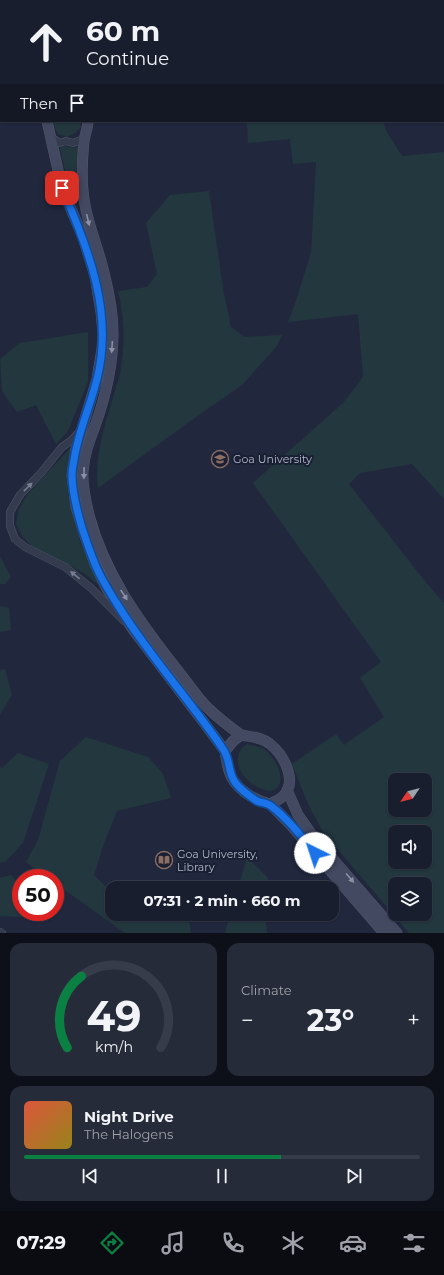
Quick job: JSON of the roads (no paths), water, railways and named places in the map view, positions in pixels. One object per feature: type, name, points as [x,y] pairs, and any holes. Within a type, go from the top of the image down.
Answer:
[{"type":"main road","points":[[47,122],[62,188],[82,237],[95,276],[101,312],[102,344],[98,372],[81,429],[72,475],[76,507],[95,564],[107,589],[134,631],[225,751],[229,772],[237,786],[258,801],[270,804],[289,822],[384,933]]},
{"type":"main road","points":[[88,122],[88,128],[84,139],[83,176],[85,204],[104,274],[111,311],[113,333],[107,381],[95,426],[86,447],[83,472],[86,502],[93,532],[104,560],[117,584],[146,629],[208,709],[241,735],[259,738],[270,744],[285,762],[290,781],[287,790],[281,798],[270,804]]},
{"type":"main road","points":[[225,751],[233,740],[241,735]]},
{"type":"main road","points":[[287,790],[298,815],[312,835],[397,933]]},
{"type":"street","points":[[50,136],[59,143],[66,141],[72,143],[84,139]]},
{"type":"street","points":[[81,429],[72,440],[62,447],[41,473],[20,495],[10,512],[10,526],[15,539],[26,547],[65,568],[91,588],[134,631]]},
{"type":"place","name":"Goa University","points":[[220,459]]},
{"type":"place","name":"Goa University, Library","points":[[164,860]]}]
